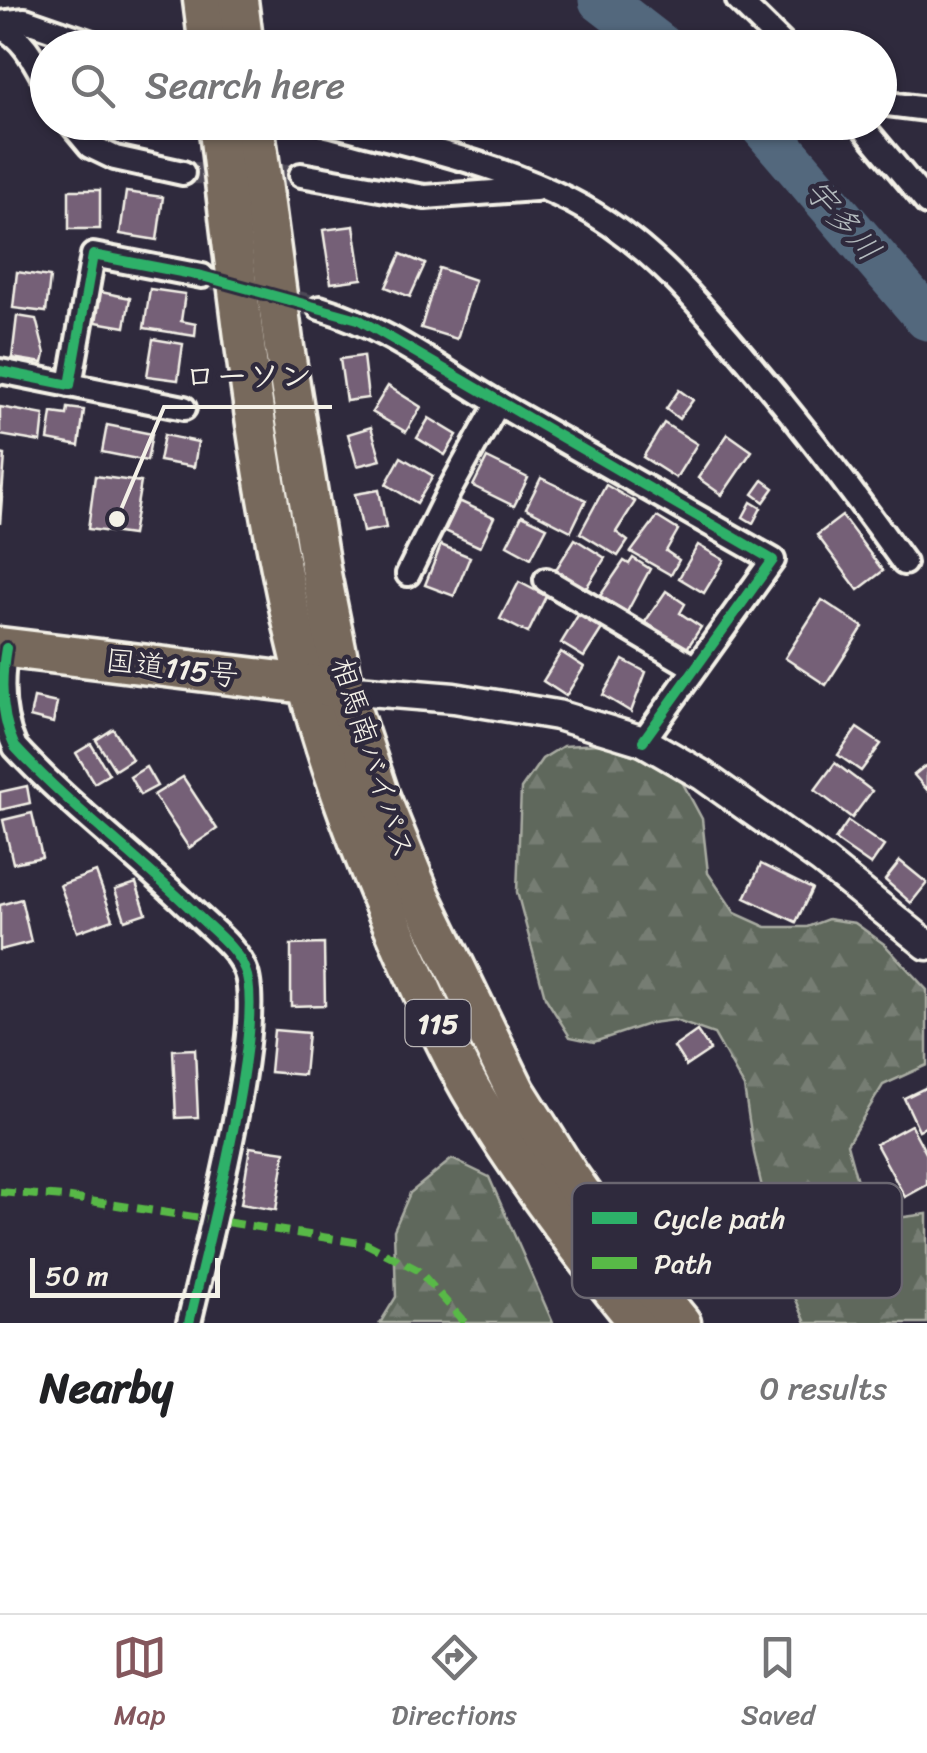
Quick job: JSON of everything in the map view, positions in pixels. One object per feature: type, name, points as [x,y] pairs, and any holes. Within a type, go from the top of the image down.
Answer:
[{"type":"highway","points":[[203,0],[214,30]]},
{"type":"highway","points":[[226,30],[238,0]]},
{"type":"highway","name":"相馬南バイパス","points":[[220,140],[259,436],[383,904],[426,1001],[477,1100],[538,1194],[572,1237]]},
{"type":"highway","name":"相馬南バイパス","points":[[257,140],[300,450],[326,686],[380,797],[420,895],[516,1092],[574,1183]]},
{"type":"highway","name":"国道115号","points":[[3,647],[326,686]]},
{"type":"highway","name":"相馬南バイパス","points":[[619,1298],[639,1323]]},
{"type":"highway","name":"相馬南バイパス","points":[[661,1298],[681,1323]]},
{"type":"street","points":[[738,0],[769,30]]},
{"type":"street","points":[[0,25],[25,20],[54,30]]},
{"type":"street","points":[[0,25],[12,32],[30,58]]},
{"type":"street","points":[[897,105],[927,109]]},
{"type":"street","points":[[85,140],[115,158],[183,172]]},
{"type":"street","points":[[390,140],[543,188],[572,201],[647,250],[784,403],[904,562]]},
{"type":"street","points":[[874,140],[927,203]]},
{"type":"street","points":[[301,175],[425,198],[543,188]]},
{"type":"street","points":[[70,385],[93,255],[202,276]]},
{"type":"street","points":[[320,308],[358,319],[395,339],[498,403],[773,560],[643,740]]},
{"type":"street","points":[[0,372],[184,408]]},
{"type":"street","points":[[408,574],[498,403]]},
{"type":"street","points":[[546,580],[695,668]]},
{"type":"street","points":[[3,647],[2,705],[6,730],[15,747],[186,904],[246,970],[250,1014],[240,1088],[190,1323]]},
{"type":"street","points":[[326,686],[454,698],[557,716],[643,740],[702,774],[822,860],[927,945]]},
{"type":"green space","points":[[600,744],[653,762],[681,780],[702,819],[708,873],[735,913],[766,927],[807,927],[828,919],[855,923],[884,944],[927,990],[927,1065],[883,1085],[847,1144],[858,1183],[761,1183],[744,1087],[714,1034],[674,1020],[651,1023],[594,1042],[570,1037],[545,997],[517,892],[521,789],[542,759],[563,746]]},
{"type":"green space","points":[[452,1159],[489,1177],[553,1323],[380,1323],[396,1297],[394,1230],[410,1193]]},
{"type":"green space","points":[[927,1214],[927,1323],[806,1323],[795,1298],[902,1298],[902,1217]]},
{"type":"building","points":[[69,190],[100,190],[100,229],[69,229]]},
{"type":"building","points":[[126,192],[163,197],[157,240],[120,234]]},
{"type":"building","points":[[354,226],[362,279],[331,283],[323,230]]},
{"type":"building","points":[[401,254],[425,264],[410,297],[386,287]]},
{"type":"building","points":[[439,268],[475,280],[457,339],[421,328]]},
{"type":"building","points":[[17,272],[50,277],[46,312],[13,308]]},
{"type":"building","points":[[150,289],[185,294],[181,321],[196,324],[195,336],[144,328]]},
{"type":"building","points":[[101,292],[130,298],[125,327],[96,322]]},
{"type":"building","points":[[17,316],[36,319],[45,354],[43,363],[12,358]]},
{"type":"building","points":[[153,339],[183,344],[178,380],[147,376]]},
{"type":"building","points":[[363,356],[368,398],[346,401],[340,359]]},
{"type":"building","points":[[388,386],[421,407],[406,432],[372,412]]},
{"type":"building","points":[[679,390],[693,400],[679,419],[666,409]]},
{"type":"building","points":[[0,407],[44,415],[41,442],[0,435]]},
{"type":"building","points":[[68,408],[84,410],[79,446],[48,440],[52,413],[67,415]]},
{"type":"building","points":[[429,418],[457,435],[445,455],[417,438]]},
{"type":"building","points":[[664,423],[697,444],[676,478],[643,457]]},
{"type":"building","points":[[107,425],[152,434],[147,461],[102,452]]},
{"type":"building","points":[[371,427],[381,460],[357,466],[348,434]]},
{"type":"building","points":[[728,434],[752,451],[722,495],[698,478]]},
{"type":"building","points":[[164,435],[198,442],[194,467],[159,461]]},
{"type":"building","points":[[0,454],[5,455],[0,524]]},
{"type":"building","points":[[401,457],[433,476],[417,503],[386,484]]},
{"type":"building","points":[[487,458],[528,478],[514,506],[473,486]]},
{"type":"building","points":[[95,476],[141,482],[132,535],[88,529]]},
{"type":"building","points":[[541,478],[586,500],[571,531],[526,508]]},
{"type":"building","points":[[763,480],[774,488],[764,502],[753,494]]},
{"type":"building","points":[[606,485],[635,502],[616,532],[628,541],[618,556],[580,533]]},
{"type":"building","points":[[379,490],[386,528],[363,532],[355,494]]},
{"type":"building","points":[[459,501],[494,517],[480,547],[445,531]]},
{"type":"building","points":[[751,502],[761,508],[753,523],[743,517]]},
{"type":"building","points":[[522,515],[547,527],[531,558],[507,545]]},
{"type":"building","points":[[842,516],[883,571],[858,590],[817,535]]},
{"type":"building","points":[[657,517],[678,530],[666,551],[679,560],[671,575],[631,552]]},
{"type":"building","points":[[575,539],[605,558],[583,593],[553,574]]},
{"type":"building","points":[[441,545],[470,557],[454,596],[425,585]]},
{"type":"building","points":[[698,545],[724,560],[704,593],[679,578]]},
{"type":"building","points":[[633,558],[650,569],[627,612],[600,596],[624,561],[629,564]]},
{"type":"building","points":[[519,582],[546,596],[528,633],[500,619]]},
{"type":"building","points":[[666,591],[685,604],[680,613],[701,627],[686,650],[645,622]]},
{"type":"building","points":[[822,600],[863,627],[826,685],[785,658]]},
{"type":"building","points":[[580,612],[603,627],[584,657],[561,643]]},
{"type":"building","points":[[561,652],[584,667],[566,696],[543,681]]},
{"type":"building","points":[[623,660],[646,672],[631,712],[603,695]]},
{"type":"building","points":[[34,698],[57,703],[53,723],[30,717]]},
{"type":"building","points":[[857,728],[881,744],[861,771],[838,755]]},
{"type":"building","points":[[113,729],[132,759],[115,770],[96,740]]},
{"type":"building","points":[[91,744],[109,774],[94,783],[76,753]]},
{"type":"building","points":[[835,763],[872,791],[852,818],[815,790]]},
{"type":"building","points":[[146,767],[157,786],[140,795],[130,777]]},
{"type":"building","points":[[927,768],[927,790],[914,775]]},
{"type":"building","points":[[183,777],[217,829],[189,848],[154,795]]},
{"type":"building","points":[[27,786],[30,803],[0,810],[0,792]]},
{"type":"building","points":[[32,813],[42,857],[13,863],[3,820]]},
{"type":"building","points":[[848,821],[884,846],[871,865],[835,840]]},
{"type":"building","points":[[900,861],[927,883],[911,903],[885,880]]},
{"type":"building","points":[[761,864],[812,889],[796,922],[745,898]]},
{"type":"building","points":[[96,872],[113,919],[77,932],[60,885]]},
{"type":"building","points":[[136,883],[146,913],[125,920],[115,890]]},
{"type":"building","points":[[21,899],[31,942],[0,950],[0,905]]},
{"type":"building","points":[[324,944],[325,1005],[291,1006],[291,945]]},
{"type":"building","points":[[274,1030],[308,1033],[304,1075],[270,1072]]},
{"type":"building","points":[[697,1031],[710,1050],[686,1066],[674,1047]]},
{"type":"building","points":[[195,1049],[198,1117],[176,1118],[173,1050]]},
{"type":"building","points":[[927,1087],[927,1126],[919,1130],[904,1098]]},
{"type":"building","points":[[911,1125],[927,1155],[927,1185],[905,1197],[902,1183],[897,1183],[876,1144]]},
{"type":"building","points":[[250,1147],[285,1152],[276,1210],[241,1204]]},
{"type":"waterway","name":"宇多川","points":[[601,0],[640,30]]},
{"type":"waterway","name":"宇多川","points":[[774,140],[927,318]]},
{"type":"tunnel","points":[[183,173],[301,175]]},
{"type":"tunnel","points":[[202,276],[320,308]]},
{"type":"marked path","points":[[0,1192],[65,1197],[367,1244],[418,1270],[465,1323]]},
{"type":"cycle path","points":[[0,371],[70,385],[93,255],[202,276],[358,319],[773,560],[643,741]]},
{"type":"cycle path","points":[[6,648],[3,698],[6,723],[15,747],[223,939],[245,970],[250,997],[241,1087],[189,1323]]},
{"type":"place","name":"ローソン","points":[[117,519]]}]
